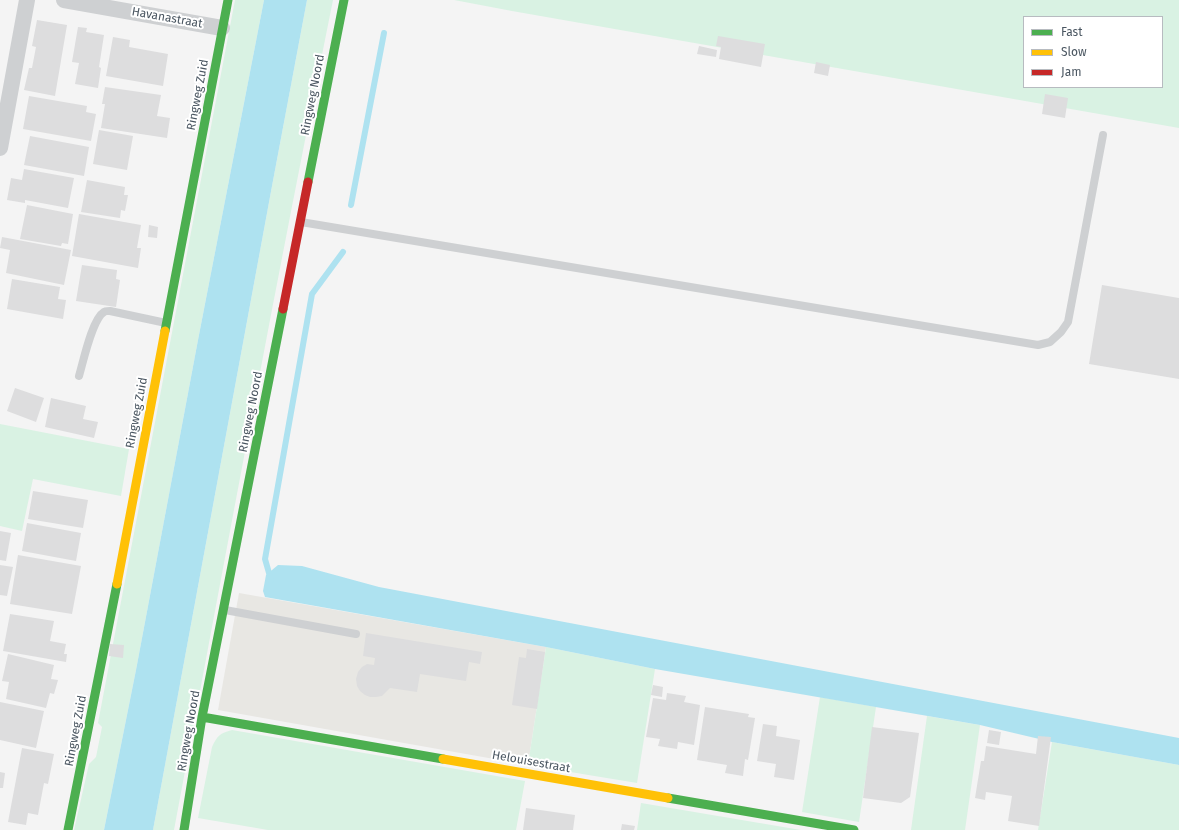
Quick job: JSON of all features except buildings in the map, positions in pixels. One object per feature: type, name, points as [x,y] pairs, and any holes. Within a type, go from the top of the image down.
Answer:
[{"type":"street","points":[[0,148],[27,0]]},
{"type":"street","name":"Havanastraat","points":[[64,0],[222,28]]},
{"type":"street","name":"Ringweg Zuid","points":[[68,830],[121,565],[228,0]]},
{"type":"street","name":"Ringweg Noord","points":[[184,830],[202,717],[344,0]]},
{"type":"street","name":"Helouisestraat","points":[[202,717],[854,830]]},
{"type":"lane","points":[[300,221],[1038,345],[1050,342],[1061,332],[1068,322],[1103,135]]},
{"type":"lane","points":[[79,376],[93,328],[104,312],[110,311],[167,323]]},
{"type":"lane","points":[[224,610],[356,634]]},
{"type":"shaded area","points":[[239,593],[546,647],[528,765],[218,710]]},
{"type":"green space","points":[[235,0],[264,0],[136,670],[104,830],[74,830],[89,764],[96,757],[102,727],[98,723]]},
{"type":"green space","points":[[307,0],[333,0],[272,311],[174,830],[153,830],[272,186]]},
{"type":"green space","points":[[454,0],[1179,0],[1179,128],[512,11]]},
{"type":"green space","points":[[0,424],[129,449],[121,496],[33,479],[22,531],[0,526]]},
{"type":"green space","points":[[546,647],[655,669],[637,783],[528,765]]},
{"type":"green space","points":[[820,697],[876,707],[859,822],[802,812]]},
{"type":"green space","points":[[927,716],[980,725],[965,830],[911,830]]},
{"type":"green space","points":[[232,730],[525,781],[516,830],[268,830],[198,818],[212,747],[219,736]]},
{"type":"green space","points":[[1052,742],[1179,765],[1179,830],[1038,830]]},
{"type":"green space","points":[[641,803],[801,830],[637,830]]},
{"type":"water","points":[[264,0],[307,0],[153,830],[104,830],[136,670]]},
{"type":"water","points":[[278,565],[302,566],[379,587],[1179,738],[1179,765],[1052,742],[980,725],[655,669],[546,647],[265,597],[263,591],[266,575]]},
{"type":"waterway","points":[[351,205],[384,33]]},
{"type":"waterway","points":[[271,580],[265,559],[312,294],[343,252]]},
{"type":"traffic: fast","points":[[165,331],[228,0]]},
{"type":"traffic: fast","points":[[308,182],[344,0]]},
{"type":"traffic: fast","points":[[184,830],[202,717],[283,309]]},
{"type":"traffic: fast","points":[[68,830],[117,584]]},
{"type":"traffic: fast","points":[[202,717],[443,759]]},
{"type":"traffic: fast","points":[[668,798],[854,830]]},
{"type":"traffic: slow","points":[[117,584],[165,331]]},
{"type":"traffic: slow","points":[[443,759],[668,798]]},
{"type":"traffic: jam","points":[[283,309],[308,182]]}]
